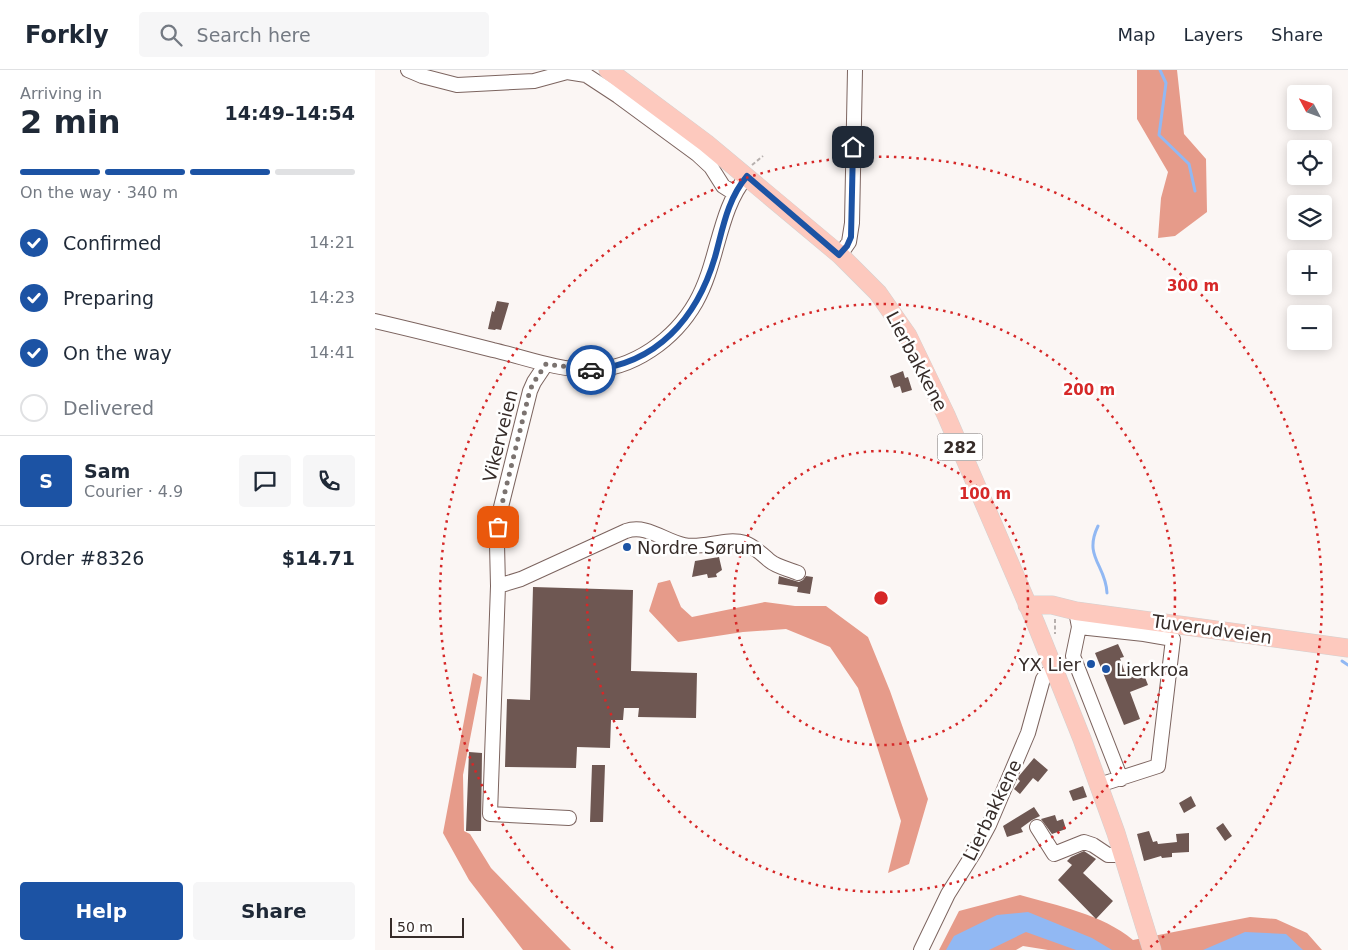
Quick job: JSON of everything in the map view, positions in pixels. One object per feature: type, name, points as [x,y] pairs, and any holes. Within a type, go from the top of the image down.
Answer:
[{"type":"main road","name":"Lierbakkene","points":[[608,70],[678,122],[748,167],[878,293],[908,336],[946,415],[1055,670],[1099,785],[1150,944]]},
{"type":"main road","name":"Tuverudveien","points":[[1027,605],[1052,605],[1077,619]]},
{"type":"main road","name":"Tuverudveien","points":[[1036,624],[1077,619],[1348,648]]},
{"type":"street","points":[[408,70],[457,85],[524,82],[563,72],[575,72],[595,80],[706,162],[723,186],[734,193]]},
{"type":"street","points":[[432,70],[437,78],[443,82]]},
{"type":"street","points":[[839,255],[849,242],[852,223],[855,70]]},
{"type":"street","points":[[375,320],[546,364],[584,370],[599,369],[623,363],[640,356],[668,338],[684,321],[705,285],[734,193],[748,167]]},
{"type":"street","name":"Vikerveien","points":[[546,364],[530,390],[501,508],[497,544],[498,586],[490,814],[569,818]]},
{"type":"street","points":[[498,586],[521,579],[627,531],[639,528],[669,541],[685,545],[743,543],[754,548],[770,562],[798,573]]},
{"type":"street","points":[[1099,785],[1121,779],[1158,766],[1173,639],[1077,619],[1073,656],[1121,779]]},
{"type":"street","name":"Lierbakkene","points":[[921,950],[948,894],[989,825],[1028,733],[1043,679],[1048,672],[1055,670]]},
{"type":"street","points":[[1037,827],[1054,854],[1084,842],[1093,845],[1108,855],[1123,855]]},
{"type":"shaded area","points":[[1137,70],[1177,70],[1184,134],[1206,159],[1207,212],[1175,236],[1158,238],[1161,198],[1168,172],[1137,119]]},
{"type":"shaded area","points":[[670,580],[681,607],[692,617],[765,602],[795,606],[826,606],[868,637],[890,691],[928,799],[909,864],[888,873],[901,821],[858,688],[830,647],[786,629],[743,632],[678,642],[649,611],[658,583]]},
{"type":"shaded area","points":[[473,673],[482,677],[463,775],[464,831],[470,834],[491,868],[571,950],[523,950],[469,880],[443,833]]},
{"type":"shaded area","points":[[1020,895],[1094,917],[1121,931],[1133,940],[1250,917],[1276,919],[1307,933],[1322,950],[1048,950],[1023,946],[1016,950],[939,950],[959,911]]},
{"type":"water","points":[[1028,912],[1092,938],[1112,950],[1076,950],[1026,932],[989,950],[946,950],[954,936],[997,915]]},
{"type":"water","points":[[1245,932],[1286,934],[1303,950],[1203,950]]},
{"type":"building","points":[[497,301],[509,303],[501,330],[488,329],[492,311],[494,312]]},
{"type":"building","points":[[903,371],[905,378],[908,377],[912,390],[902,393],[900,386],[894,388],[890,376]]},
{"type":"building","points":[[719,557],[722,570],[716,574],[717,577],[708,578],[707,574],[692,577],[695,561]]},
{"type":"building","points":[[779,576],[799,582],[806,576],[813,577],[810,594],[797,592],[798,587],[778,584]]},
{"type":"building","points":[[533,587],[633,590],[631,671],[697,673],[696,718],[638,717],[639,708],[624,708],[623,720],[611,720],[610,748],[577,747],[576,768],[505,767],[507,699],[530,700]]},
{"type":"building","points":[[1118,644],[1124,657],[1120,658],[1125,673],[1141,667],[1148,685],[1130,692],[1140,719],[1124,725],[1095,653]]},
{"type":"building","points":[[469,752],[482,753],[481,831],[466,831]]},
{"type":"building","points":[[1034,758],[1048,770],[1038,782],[1033,778],[1020,794],[1014,789],[1020,781],[1018,779],[1019,776]]},
{"type":"building","points":[[592,765],[605,765],[603,822],[590,822]]},
{"type":"building","points":[[1083,786],[1087,797],[1073,801],[1069,791]]},
{"type":"building","points":[[1191,796],[1196,806],[1184,813],[1179,803]]},
{"type":"building","points":[[1034,807],[1040,816],[1021,828],[1023,832],[1007,837],[1003,826]]},
{"type":"building","points":[[1055,815],[1057,821],[1063,819],[1066,829],[1052,834],[1041,819]]},
{"type":"building","points":[[1223,823],[1232,836],[1225,841],[1216,828]]},
{"type":"building","points":[[1149,831],[1153,842],[1157,841],[1158,844],[1177,842],[1176,834],[1189,833],[1189,852],[1172,853],[1172,857],[1162,858],[1161,856],[1144,861],[1137,834]]},
{"type":"building","points":[[1084,851],[1096,859],[1083,873],[1113,901],[1096,919],[1058,880],[1072,865],[1067,861]]},
{"type":"waterway","points":[[1160,70],[1166,83],[1159,135],[1189,164],[1195,191]]},
{"type":"waterway","points":[[1098,526],[1093,546],[1106,583],[1107,593]]},
{"type":"waterway","points":[[1342,661],[1348,665]]},
{"type":"way so far","points":[[498,527],[530,390],[534,382],[546,364],[591,370]]},
{"type":"place","name":"Nordre Sørum","points":[[627,547]]},
{"type":"place","name":"YX Lier","points":[[1091,664]]},
{"type":"place","name":"Lierkroa","points":[[1106,669]]},
{"type":"route","points":[[591,370],[614,366],[640,356],[657,346],[677,330],[705,285],[734,193],[747,176],[839,255],[847,246],[851,237],[853,147]]}]
